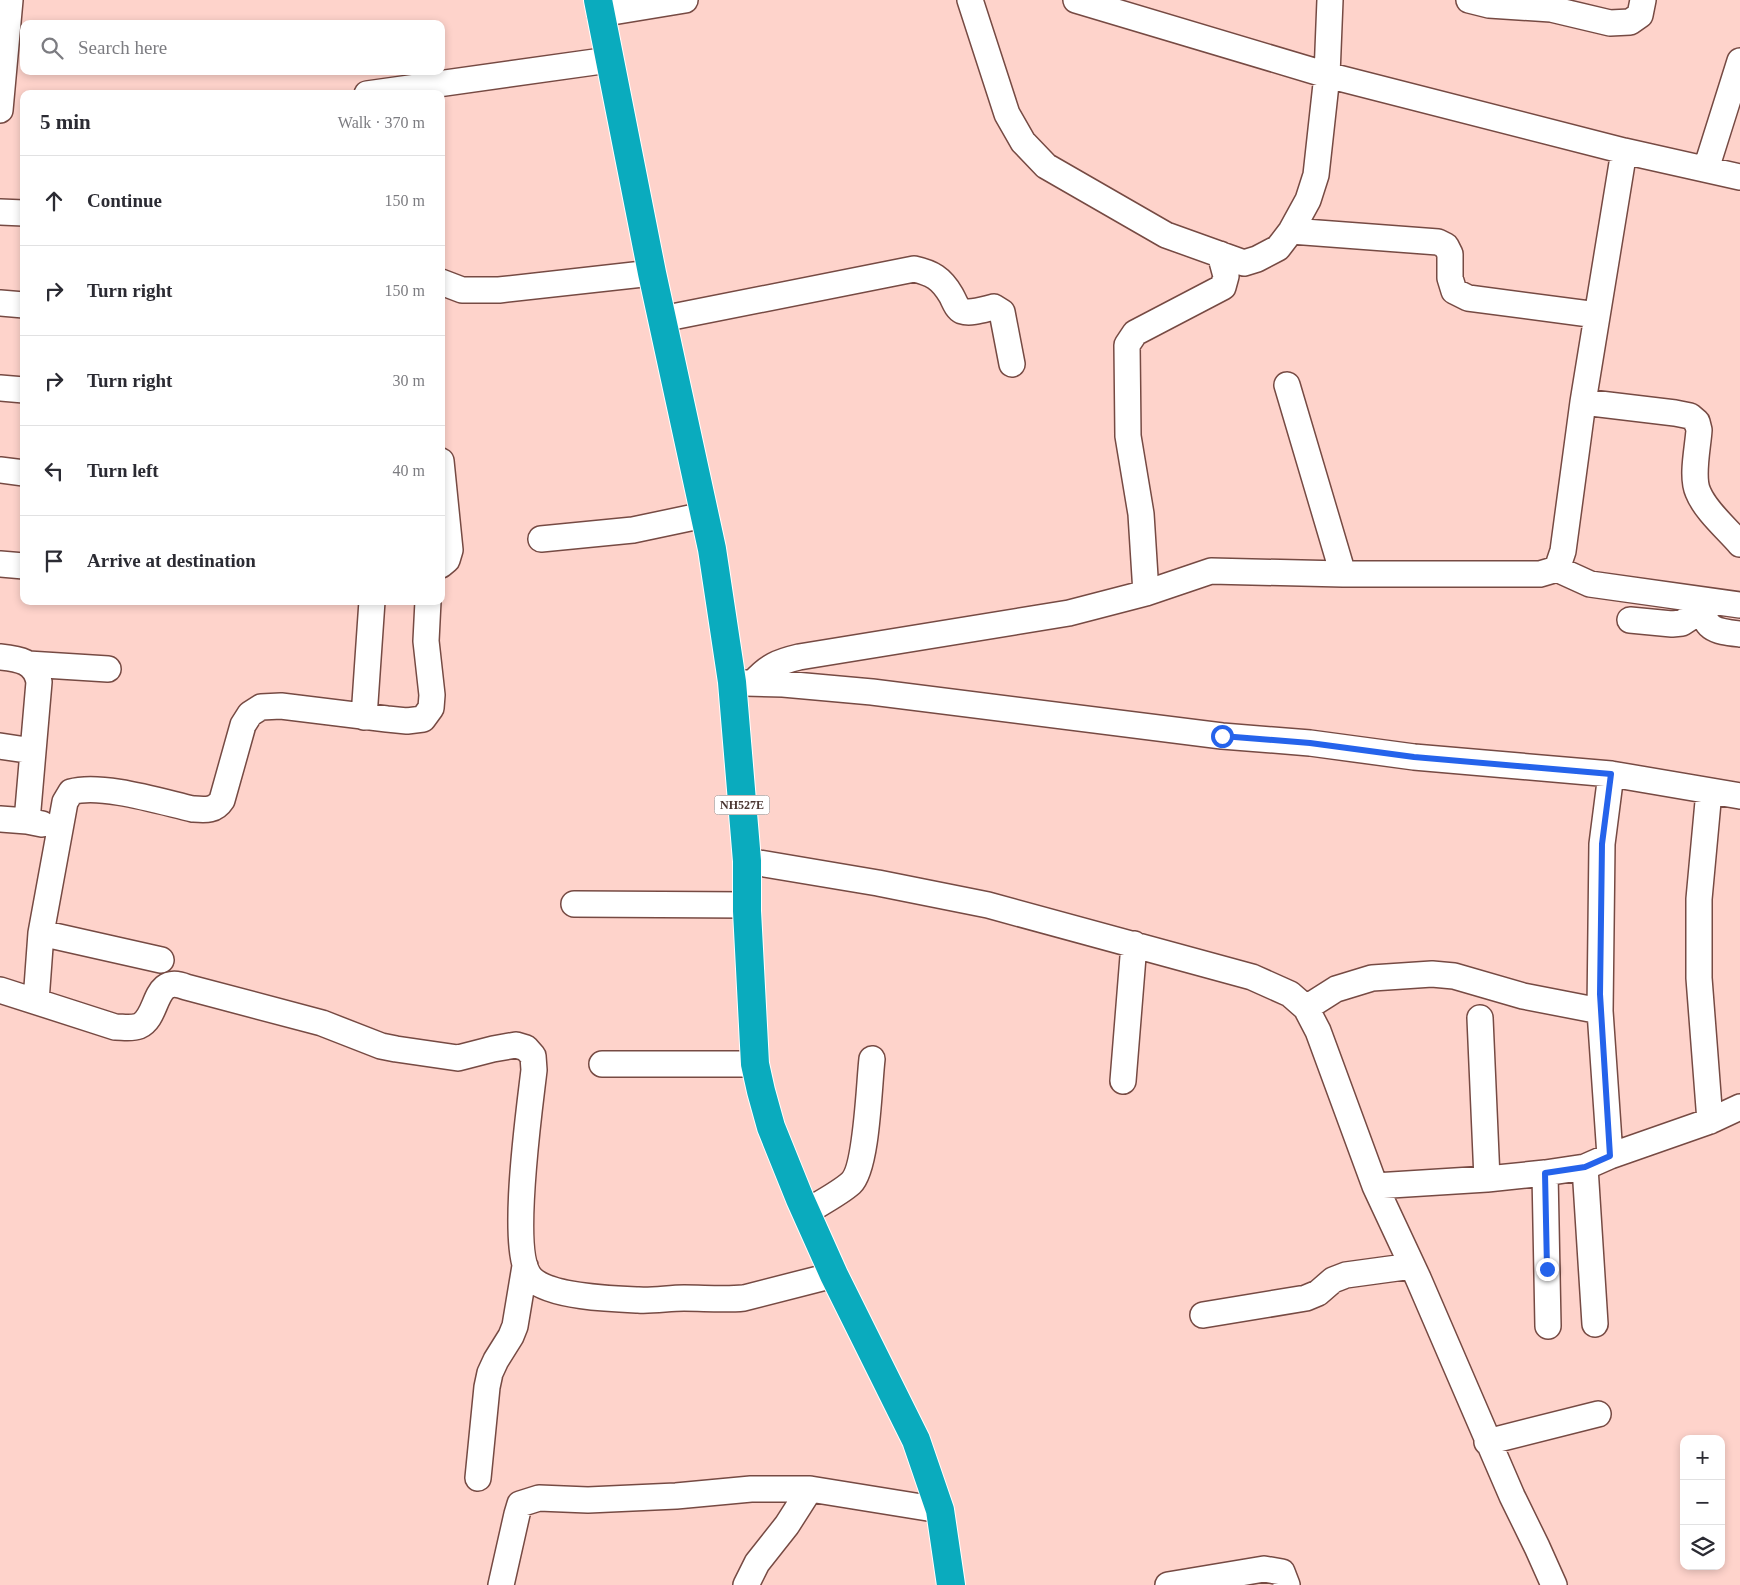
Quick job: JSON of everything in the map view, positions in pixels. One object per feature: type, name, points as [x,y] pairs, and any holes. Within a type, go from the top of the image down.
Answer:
[{"type":"highway","name":"NH527E","points":[[599,7],[652,273],[742,683],[747,906],[755,1064],[772,1127],[806,1212],[834,1275],[916,1440],[940,1510],[951,1585]]},
{"type":"street","points":[[0,110],[10,0]]},
{"type":"street","points":[[599,7],[686,0]]},
{"type":"street","points":[[970,0],[1007,114],[1023,142],[1046,166],[1166,235],[1244,263],[1258,260],[1278,248],[1291,232],[1308,200],[1316,175],[1327,75],[1330,0]]},
{"type":"street","points":[[1076,0],[1327,75],[1624,151],[1740,177]]},
{"type":"street","points":[[1469,0],[1489,5],[1552,4],[1610,23],[1630,22],[1640,15],[1643,0]]},
{"type":"street","points":[[400,90],[609,60]]},
{"type":"street","points":[[1706,169],[1734,97],[1740,61]]},
{"type":"street","points":[[1557,569],[1563,552],[1583,402],[1624,151]]},
{"type":"street","points":[[0,212],[20,213]]},
{"type":"street","points":[[1291,232],[1438,242],[1446,246],[1450,254],[1450,278],[1454,292],[1468,298],[1597,315]]},
{"type":"street","points":[[1146,593],[1141,514],[1128,436],[1127,345],[1135,333],[1223,287],[1226,276],[1220,254]]},
{"type":"street","points":[[662,319],[914,269],[929,272],[940,280],[957,307],[962,310],[968,312],[994,307],[1002,312],[1012,364]]},
{"type":"street","points":[[445,284],[462,290],[500,290],[652,273]]},
{"type":"street","points":[[0,303],[20,305]]},
{"type":"street","points":[[1288,385],[1343,574]]},
{"type":"street","points":[[0,388],[20,390]]},
{"type":"street","points":[[1583,402],[1675,413],[1690,416],[1697,422],[1699,430],[1695,478],[1697,491],[1704,503],[1740,544]]},
{"type":"street","points":[[0,470],[20,472]]},
{"type":"street","points":[[445,501],[450,550],[445,561]]},
{"type":"street","points":[[541,539],[633,530],[704,515]]},
{"type":"street","points":[[0,564],[20,566]]},
{"type":"street","points":[[742,683],[777,663],[799,657],[1069,613],[1146,593],[1211,571],[1343,574],[1540,574],[1557,569],[1590,584],[1702,605],[1740,605]]},
{"type":"street","points":[[364,716],[372,605]]},
{"type":"street","points":[[36,1001],[41,933],[57,842],[66,802],[71,792],[82,789],[104,790],[207,810],[217,807],[222,800],[243,725],[250,714],[260,707],[281,706],[407,721],[423,719],[431,708],[432,695],[426,641],[428,605]]},
{"type":"street","points":[[1630,620],[1672,624],[1682,623],[1702,605]]},
{"type":"street","points":[[1702,605],[1708,623],[1714,630],[1740,634]]},
{"type":"street","points":[[0,657],[12,658],[28,664],[108,669]]},
{"type":"street","points":[[27,821],[39,682],[37,672],[28,664]]},
{"type":"street","points":[[742,683],[782,684],[872,692],[1222,736],[1310,743],[1414,757],[1611,774],[1740,796]]},
{"type":"street","points":[[0,746],[33,751]]},
{"type":"street","points":[[1610,1156],[1600,1010],[1602,844],[1611,774]]},
{"type":"street","points":[[1709,791],[1698,899],[1699,978],[1710,1121]]},
{"type":"street","points":[[0,818],[27,821],[61,829]]},
{"type":"street","points":[[746,862],[878,883],[988,905],[1252,977],[1290,994],[1306,1008],[1318,1031],[1375,1186],[1412,1266],[1488,1442],[1554,1585]]},
{"type":"street","points":[[574,904],[747,906]]},
{"type":"street","points":[[41,933],[161,960]]},
{"type":"street","points":[[1123,1081],[1134,944]]},
{"type":"street","points":[[1306,1008],[1336,989],[1372,978],[1432,974],[1454,976],[1524,996],[1600,1010]]},
{"type":"street","points":[[0,990],[115,1027],[130,1028],[140,1025],[148,1019],[158,995],[167,986],[177,984],[322,1023],[381,1046],[396,1049],[458,1058],[516,1045],[526,1048],[533,1056],[534,1070],[523,1167],[521,1248],[525,1266],[532,1279],[551,1290],[573,1295],[640,1300],[672,1298],[734,1299],[834,1275]]},
{"type":"street","points":[[1480,1018],[1488,1179]]},
{"type":"street","points":[[806,1212],[852,1183],[858,1172],[862,1156],[872,1059]]},
{"type":"street","points":[[602,1064],[755,1064]]},
{"type":"street","points":[[1375,1186],[1488,1179],[1585,1167],[1610,1156],[1710,1121],[1740,1107]]},
{"type":"street","points":[[1585,1167],[1595,1324]]},
{"type":"street","points":[[1545,1173],[1548,1326]]},
{"type":"street","points":[[478,1478],[490,1373],[515,1326],[525,1266]]},
{"type":"street","points":[[1202,1315],[1306,1298],[1318,1293],[1333,1280],[1346,1275],[1412,1266]]},
{"type":"street","points":[[1488,1442],[1598,1414]]},
{"type":"street","points":[[501,1585],[520,1504],[539,1498],[588,1500],[766,1488],[810,1489],[940,1510]]},
{"type":"street","points":[[746,1585],[757,1562],[787,1525],[810,1489]]},
{"type":"street","points":[[1168,1585],[1264,1569],[1282,1572],[1287,1585]]},
{"type":"route","points":[[1222,736],[1310,743],[1414,757],[1611,774],[1602,844],[1600,929],[1600,1010],[1610,1156],[1585,1167],[1545,1173],[1547,1269]]}]
